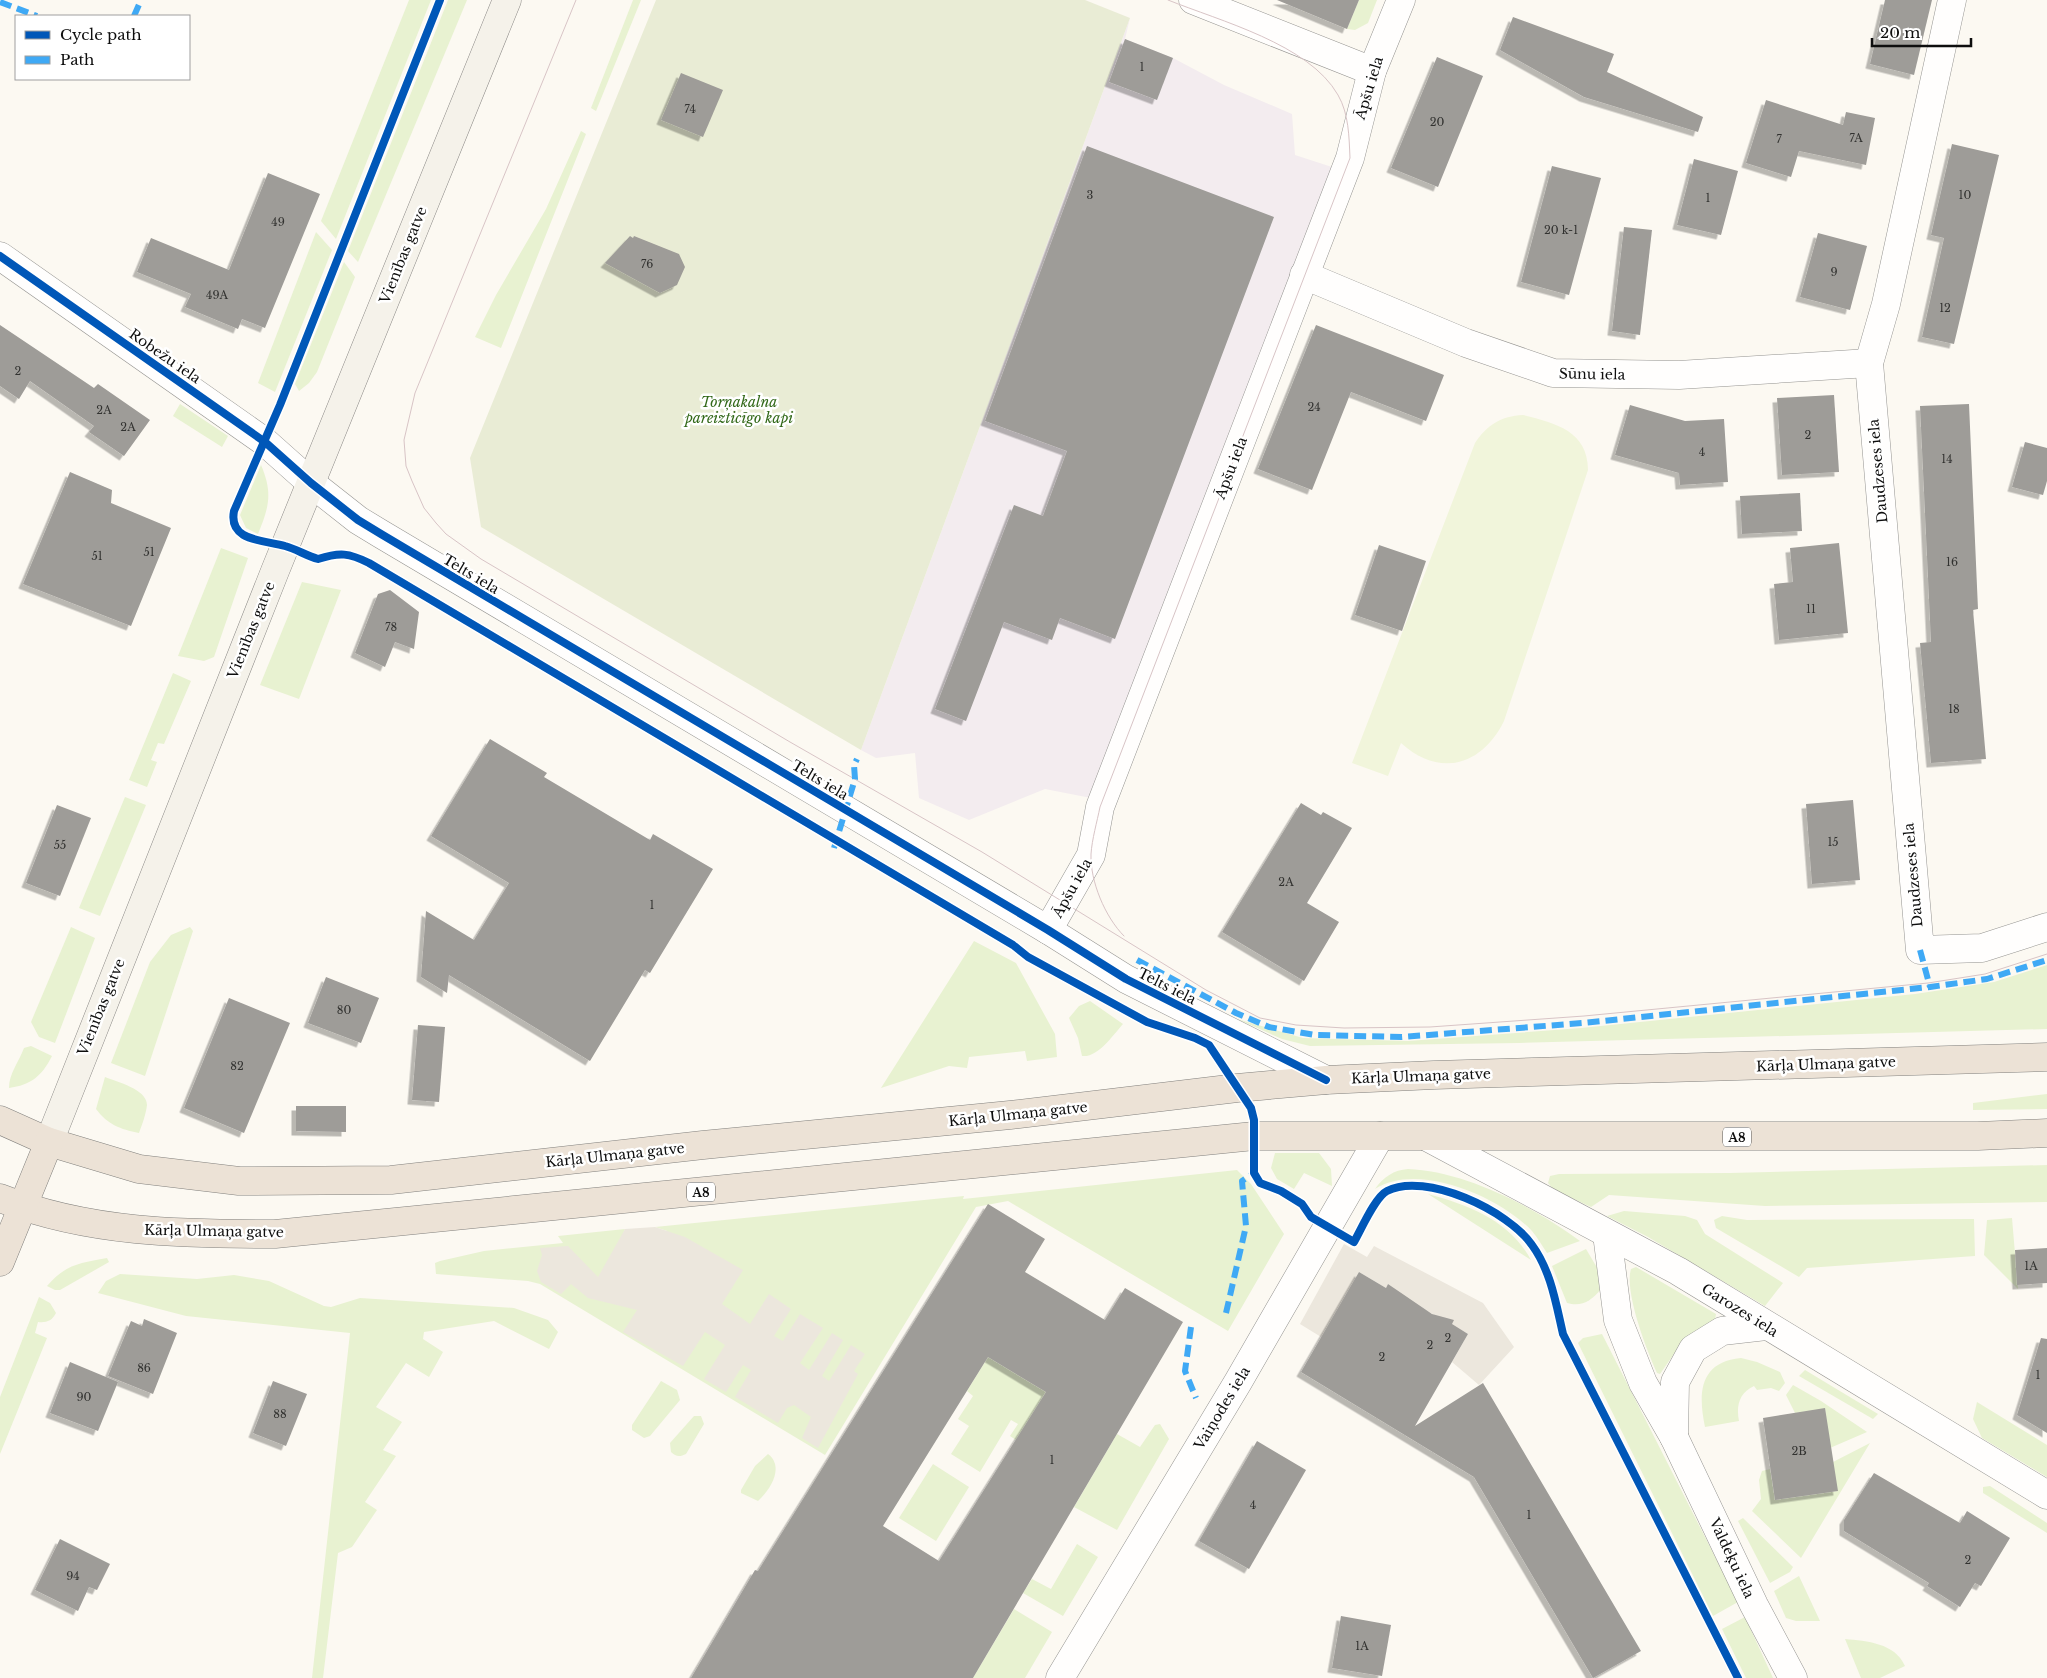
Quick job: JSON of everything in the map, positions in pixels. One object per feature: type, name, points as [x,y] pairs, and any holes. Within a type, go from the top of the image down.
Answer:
[{"type":"highway","name":"Kārļa Ulmaņa gatve","points":[[0,1120],[49,1142],[139,1169],[239,1181],[391,1180],[703,1145],[1010,1116],[1237,1088],[1326,1080],[1444,1074],[2047,1057]]},
{"type":"highway","name":"Kārļa Ulmaņa gatve","points":[[11,1203],[71,1220],[125,1229],[207,1234],[276,1234],[1254,1136],[1968,1136],[2047,1133]]},
{"type":"highway","name":"Vienības gatve","points":[[0,1262],[11,1203],[49,1142]]},
{"type":"main road","name":"Vienības gatve","points":[[49,1142],[311,483],[507,0]]},
{"type":"street","points":[[1193,0],[1372,71]]},
{"type":"street","name":"Āpšu iela","points":[[1048,930],[1091,855],[1100,807],[1350,158],[1372,71],[1401,0]]},
{"type":"street","name":"Daudzeses iela","points":[[1952,0],[1886,304],[1869,363],[1920,950],[1982,948],[2047,928]]},
{"type":"street","name":"Robežu iela","points":[[0,256],[265,442],[311,483]]},
{"type":"street","name":"Sūnu iela","points":[[1304,275],[1466,343],[1553,374],[1679,375],[1869,363]]},
{"type":"street","name":"Telts iela","points":[[311,483],[358,520],[381,534],[1048,930],[1126,979],[1326,1080]]},
{"type":"street","name":"Vaiņodes iela","points":[[1060,1678],[1238,1382],[1380,1136]]},
{"type":"street","name":"Garozes iela","points":[[1427,1137],[1678,1271],[2047,1495]]},
{"type":"street","name":"Valdeķu iela","points":[[1607,1234],[1618,1320],[1643,1383],[1674,1437],[1754,1605],[1793,1678]]},
{"type":"street","name":"Valdeķu iela","points":[[1674,1437],[1675,1382],[1693,1349],[1722,1331],[1766,1326]]},
{"type":"shaded area","points":[[1130,18],[1125,39],[1173,58],[1224,85],[1292,114],[1295,155],[1335,168],[1091,798],[1045,789],[969,820],[919,798],[915,753],[876,758],[861,750]]},
{"type":"shaded area","points":[[655,1227],[685,1237],[743,1270],[722,1304],[750,1324],[769,1294],[791,1309],[774,1336],[783,1341],[800,1314],[823,1328],[800,1363],[809,1370],[832,1333],[843,1340],[822,1376],[829,1381],[851,1345],[865,1354],[854,1371],[858,1374],[818,1448],[802,1438],[811,1417],[794,1405],[787,1408],[778,1423],[735,1397],[751,1370],[743,1365],[726,1392],[704,1379],[725,1345],[705,1332],[683,1366],[623,1332],[637,1310],[588,1298],[571,1284],[561,1294],[541,1282],[537,1271],[542,1255],[540,1248],[568,1246],[598,1277],[625,1229]]},
{"type":"shaded area","points":[[1344,1244],[1367,1257],[1374,1246],[1483,1303],[1514,1347],[1479,1385],[1452,1362],[1468,1334],[1413,1303],[1388,1284],[1386,1288],[1359,1272],[1326,1340],[1300,1324]]},
{"type":"green space","points":[[409,0],[431,0],[336,239],[321,221]]},
{"type":"green space","points":[[448,0],[467,0],[358,262],[348,251]]},
{"type":"green space","points":[[633,0],[641,0],[596,111],[591,108]]},
{"type":"green space","name":"Torņakalna pareizticīgo kapi","points":[[656,0],[1085,0],[1130,18],[861,750],[481,527],[470,458]]},
{"type":"green space","points":[[1359,0],[1377,0],[1368,23],[1355,30],[1347,29]]},
{"type":"green space","points":[[581,131],[586,134],[501,348],[475,337],[496,295],[546,209]]},
{"type":"green space","points":[[316,232],[332,250],[275,392],[258,383]]},
{"type":"green space","points":[[344,262],[355,277],[317,372],[309,383],[299,391],[295,384]]},
{"type":"green space","points":[[180,404],[228,436],[222,447],[173,416]]},
{"type":"green space","points":[[1523,415],[1547,421],[1568,431],[1582,446],[1587,457],[1588,470],[1504,721],[1495,736],[1484,748],[1472,757],[1458,762],[1430,761],[1415,754],[1401,743],[1388,776],[1352,763],[1475,443],[1484,431],[1495,423],[1508,417]]},
{"type":"green space","points":[[261,465],[267,484],[268,500],[265,516],[258,534],[246,528],[240,515]]},
{"type":"green space","points":[[221,548],[248,558],[214,657],[204,661],[178,656]]},
{"type":"green space","points":[[302,582],[341,590],[299,699],[260,685]]},
{"type":"green space","points":[[173,673],[191,681],[164,744],[158,743],[151,760],[157,762],[147,787],[129,780]]},
{"type":"green space","points":[[125,797],[146,805],[100,916],[79,908]]},
{"type":"green space","points":[[71,927],[95,938],[55,1043],[39,1037],[31,1022]]},
{"type":"green space","points":[[190,927],[193,931],[145,1076],[111,1063],[150,962],[171,935]]},
{"type":"green space","points":[[974,941],[1016,963],[1055,1034],[1057,1057],[1027,1061],[1025,1051],[969,1057],[967,1068],[949,1066],[881,1088]]},
{"type":"green space","points":[[2047,965],[2047,1029],[1519,1043],[1310,1046],[1282,1039],[1237,1019],[1303,1038],[1408,1041],[1581,1028],[1915,994],[1994,982]]},
{"type":"green space","points":[[1090,1001],[1123,1024],[1099,1050],[1088,1056],[1082,1056],[1078,1038],[1069,1018],[1079,1006]]},
{"type":"green space","points":[[31,1046],[52,1056],[40,1074],[30,1082],[9,1088],[12,1072],[24,1048]]},
{"type":"green space","points":[[105,1077],[137,1090],[146,1099],[147,1105],[139,1133],[115,1126],[96,1109]]},
{"type":"green space","points":[[2047,1094],[2047,1109],[1973,1110],[1973,1103]]},
{"type":"green space","points":[[1275,1153],[1319,1153],[1331,1169],[1332,1186],[1304,1173],[1294,1189],[1277,1179],[1271,1168]]},
{"type":"green space","points":[[2047,1165],[2047,1202],[1765,1206],[1609,1195],[1591,1207],[1554,1190],[1548,1183],[1550,1176],[1559,1174],[1729,1173]]},
{"type":"green space","points":[[1408,1169],[1452,1176],[1498,1193],[1542,1216],[1580,1241],[1547,1253],[1532,1231],[1518,1218],[1500,1206],[1480,1195],[1435,1181],[1413,1179],[1393,1181],[1375,1189],[1389,1175]]},
{"type":"green space","points":[[1237,1170],[1251,1184],[1284,1234],[1228,1331],[1008,1201],[976,1207],[825,1455],[540,1284],[528,1281],[436,1274],[435,1263],[440,1261],[484,1251],[563,1243],[558,1236],[625,1229],[622,1236],[667,1231],[655,1227],[964,1196],[963,1199]]},
{"type":"green space","points":[[1428,1194],[1458,1203],[1487,1216],[1512,1235],[1531,1260]]},
{"type":"green space","points":[[1624,1211],[1685,1216],[1697,1220],[1705,1234],[1783,1283],[1765,1306],[1648,1237],[1607,1216]]},
{"type":"green space","points":[[1722,1216],[1747,1220],[1974,1219],[1975,1256],[1807,1268],[1799,1277],[1716,1228],[1714,1220]]},
{"type":"green space","points":[[2012,1218],[2018,1289],[1984,1255],[1987,1220]]},
{"type":"green space","points":[[1586,1249],[1599,1271],[1601,1289],[1586,1302],[1577,1304],[1567,1303],[1552,1266]]},
{"type":"green space","points":[[107,1258],[109,1262],[60,1290],[47,1286],[67,1269],[81,1263]]},
{"type":"green space","points":[[1636,1267],[1716,1314],[1715,1320],[1685,1338],[1660,1374],[1657,1373],[1648,1351],[1634,1306],[1630,1279],[1631,1269]]},
{"type":"green space","points":[[120,1274],[197,1279],[234,1275],[269,1281],[324,1306],[331,1307],[360,1298],[514,1308],[548,1320],[558,1332],[549,1349],[494,1321],[424,1332],[423,1339],[443,1352],[429,1377],[406,1363],[376,1407],[402,1422],[383,1450],[396,1456],[365,1502],[377,1510],[352,1547],[338,1553],[323,1678],[312,1678],[350,1333],[186,1316],[98,1293],[106,1281]]},
{"type":"green space","points":[[39,1297],[50,1303],[56,1313],[48,1321],[38,1322],[35,1333],[47,1338],[0,1454],[0,1397]]},
{"type":"green space","points":[[1602,1334],[1738,1602],[1713,1616],[1578,1343],[1583,1338]]},
{"type":"green space","points":[[988,1357],[1046,1392],[1016,1440],[1010,1436],[1018,1424],[1011,1420],[980,1472],[951,1454],[969,1426],[958,1419],[973,1396],[967,1391]]},
{"type":"green space","points":[[1741,1358],[1757,1362],[1780,1372],[1785,1383],[1779,1391],[1771,1388],[1757,1390],[1754,1386],[1745,1392],[1740,1400],[1738,1405],[1739,1421],[1705,1427],[1702,1392],[1709,1373],[1727,1361]]},
{"type":"green space","points":[[1805,1370],[1878,1414],[1873,1419],[1799,1376]]},
{"type":"green space","points":[[661,1381],[677,1390],[680,1400],[650,1436],[644,1438],[632,1430],[632,1425]]},
{"type":"green space","points":[[1793,1385],[1821,1401],[1867,1432],[1830,1448],[1825,1409],[1795,1413],[1786,1395]]},
{"type":"green space","points":[[1977,1402],[2047,1445],[2047,1477],[1982,1438],[1973,1419]]},
{"type":"green space","points":[[694,1416],[701,1416],[704,1424],[686,1454],[676,1456],[671,1452],[670,1443]]},
{"type":"green space","points":[[1160,1424],[1169,1439],[1117,1530],[1074,1507],[1117,1434],[1140,1447],[1155,1425]]},
{"type":"green space","points":[[1870,1443],[1801,1558],[1752,1511],[1761,1499],[1759,1480],[1762,1471],[1770,1469],[1775,1500],[1837,1491],[1833,1462]]},
{"type":"green space","points":[[768,1454],[773,1459],[775,1465],[774,1478],[767,1491],[758,1501],[741,1493],[741,1490],[755,1466]]},
{"type":"green space","points":[[933,1464],[969,1487],[936,1541],[899,1518]]},
{"type":"green space","points":[[1990,1486],[2047,1523],[2047,1533],[1983,1493],[1983,1487]]},
{"type":"green space","points":[[1743,1518],[1793,1567],[1790,1572],[1770,1583],[1738,1521]]},
{"type":"green space","points":[[1077,1544],[1098,1557],[1063,1616],[1023,1593],[1032,1579],[1051,1589]]},
{"type":"green space","points":[[1799,1576],[1820,1621],[1796,1621],[1786,1618],[1774,1591]]},
{"type":"green space","points":[[1014,1609],[1052,1632],[1025,1678],[973,1678]]},
{"type":"green space","points":[[1745,1617],[1773,1678],[1746,1678],[1722,1629]]},
{"type":"green space","points":[[1845,1639],[1871,1642],[1887,1648],[1900,1658],[1905,1666],[1880,1678],[1861,1678]]},
{"type":"building","points":[[1277,0],[1359,0],[1347,29]]},
{"type":"building","points":[[1885,0],[1932,0],[1914,75],[1870,64]]},
{"type":"building","points":[[1513,17],[1614,54],[1607,72],[1703,117],[1698,132],[1584,97],[1500,50]]},
{"type":"building","points":[[1125,39],[1173,58],[1157,100],[1109,82]]},
{"type":"building","points":[[1437,57],[1483,76],[1438,187],[1391,168]]},
{"type":"building","points":[[681,73],[723,90],[703,137],[661,120]]},
{"type":"building","points":[[1766,100],[1843,125],[1846,112],[1875,118],[1866,165],[1799,151],[1791,177],[1746,163]]},
{"type":"building","points":[[1952,144],[1999,155],[1954,344],[1922,337],[1944,238],[1931,235]]},
{"type":"building","points":[[1087,146],[1274,217],[1115,639],[1060,618],[1052,640],[1004,622],[966,721],[935,709],[1014,505],[1043,516],[1067,451],[985,421]]},
{"type":"building","points":[[1694,159],[1738,171],[1721,235],[1677,225]]},
{"type":"building","points":[[1552,166],[1601,178],[1569,295],[1521,282]]},
{"type":"building","points":[[268,173],[320,194],[265,328],[242,319],[238,329],[185,307],[191,294],[137,272],[151,238],[229,270]]},
{"type":"building","points":[[1624,227],[1652,230],[1640,335],[1612,331]]},
{"type":"building","points":[[1818,233],[1867,246],[1850,310],[1800,297]]},
{"type":"building","points":[[630,236],[679,254],[685,267],[677,285],[660,293],[605,263]]},
{"type":"building","points":[[0,325],[94,388],[98,384],[150,420],[124,456],[89,432],[94,426],[30,381],[19,399],[0,386]]},
{"type":"building","points":[[1316,325],[1444,375],[1426,421],[1351,392],[1312,490],[1258,469]]},
{"type":"building","points":[[1834,395],[1839,472],[1782,475],[1777,398]]},
{"type":"building","points":[[1969,404],[1978,609],[1973,610],[1986,759],[1931,763],[1920,643],[1931,642],[1920,406]]},
{"type":"building","points":[[1630,405],[1685,421],[1724,419],[1728,482],[1680,485],[1679,473],[1615,455]]},
{"type":"building","points":[[2025,442],[2047,448],[2047,481],[2043,495],[2012,487]]},
{"type":"building","points":[[70,472],[112,490],[111,503],[171,528],[131,626],[23,584]]},
{"type":"building","points":[[1800,493],[1802,531],[1742,534],[1740,496]]},
{"type":"building","points":[[1839,543],[1848,633],[1779,640],[1774,584],[1793,582],[1790,548]]},
{"type":"building","points":[[1379,545],[1426,561],[1402,631],[1355,615]]},
{"type":"building","points":[[390,590],[419,612],[414,649],[395,642],[385,667],[355,653],[378,594]]},
{"type":"building","points":[[490,739],[547,773],[544,777],[650,840],[653,834],[713,869],[650,973],[645,970],[590,1061],[449,975],[447,993],[421,977],[426,911],[474,940],[509,883],[431,836]]},
{"type":"building","points":[[1853,800],[1860,880],[1812,884],[1806,804]]},
{"type":"building","points":[[1301,803],[1321,815],[1323,812],[1352,828],[1307,903],[1339,922],[1304,981],[1222,932]]},
{"type":"building","points":[[57,805],[91,818],[60,896],[26,883]]},
{"type":"building","points":[[326,977],[379,998],[361,1043],[308,1023]]},
{"type":"building","points":[[229,998],[290,1023],[244,1133],[184,1108]]},
{"type":"building","points":[[418,1025],[445,1027],[439,1102],[412,1100]]},
{"type":"building","points":[[296,1106],[346,1106],[346,1132],[296,1131]]},
{"type":"building","points":[[988,1204],[1045,1239],[1025,1272],[1105,1320],[1125,1288],[1183,1322],[973,1678],[691,1678],[755,1570],[758,1571]],"holes":[[[988,1357],[1046,1392],[939,1561],[883,1526]]]},
{"type":"building","points":[[2047,1248],[2047,1283],[2017,1285],[2015,1250]]},
{"type":"building","points":[[1359,1272],[1386,1288],[1388,1284],[1432,1314],[1454,1320],[1452,1324],[1468,1334],[1415,1426],[1483,1383],[1641,1651],[1593,1678],[1474,1477],[1301,1372]]},
{"type":"building","points":[[144,1319],[177,1333],[153,1394],[108,1376],[131,1321],[142,1326]]},
{"type":"building","points":[[2041,1338],[2047,1339],[2047,1433],[2017,1415]]},
{"type":"building","points":[[70,1362],[118,1382],[98,1431],[50,1413]]},
{"type":"building","points":[[273,1381],[307,1394],[286,1446],[253,1433]]},
{"type":"building","points":[[1825,1408],[1838,1491],[1775,1500],[1763,1418]]},
{"type":"building","points":[[1257,1441],[1306,1470],[1249,1569],[1199,1541]]},
{"type":"building","points":[[1874,1473],[1960,1523],[1967,1511],[2010,1538],[1981,1586],[1975,1583],[1960,1607],[1927,1586],[1929,1583],[1844,1531],[1844,1520]]},
{"type":"building","points":[[60,1539],[110,1564],[97,1590],[89,1587],[78,1611],[35,1590]]},
{"type":"building","points":[[1341,1616],[1391,1625],[1382,1676],[1332,1668]]},
{"type":"tram line","points":[[576,0],[415,393],[404,440],[406,466],[424,508],[446,534],[481,559],[790,742],[982,852],[1206,990],[1260,1018],[1296,1025],[1344,1028],[1430,1027],[1584,1016],[1928,983],[1985,974],[2047,954]]},
{"type":"tram line","points":[[1124,936],[1105,909],[1093,876],[1091,854],[1100,807],[1350,158],[1348,126],[1342,102],[1325,77],[1307,62],[1262,36],[1168,0]]},
{"type":"marked path","points":[[134,15],[141,0]]},
{"type":"marked path","points":[[0,2],[34,15]]},
{"type":"marked path","points":[[834,848],[855,779],[854,765],[857,759]]},
{"type":"marked path","points":[[1920,950],[1930,987]]},
{"type":"marked path","points":[[1137,960],[1236,1013],[1269,1027],[1315,1035],[1402,1037],[1583,1023],[1930,987],[1987,979],[2047,960]]},
{"type":"marked path","points":[[1226,1313],[1246,1226],[1242,1181],[1254,1173]]},
{"type":"marked path","points":[[1191,1327],[1185,1371],[1196,1398]]},
{"type":"cycle path","points":[[440,0],[280,405],[234,511],[234,521],[237,529],[250,538],[285,546],[318,559],[332,555],[344,555],[356,557],[369,563],[1013,945],[1028,957],[1147,1022],[1195,1038],[1209,1045],[1251,1108],[1254,1120],[1254,1173],[1260,1183],[1281,1191],[1302,1204],[1311,1217],[1354,1242],[1382,1194],[1403,1186],[1422,1186],[1444,1190],[1465,1198],[1505,1219],[1521,1232],[1539,1255],[1552,1288],[1563,1334],[1738,1678]]},
{"type":"cycle path","points":[[0,256],[265,442],[311,483],[358,520],[1048,930],[1126,979],[1326,1080]]}]
